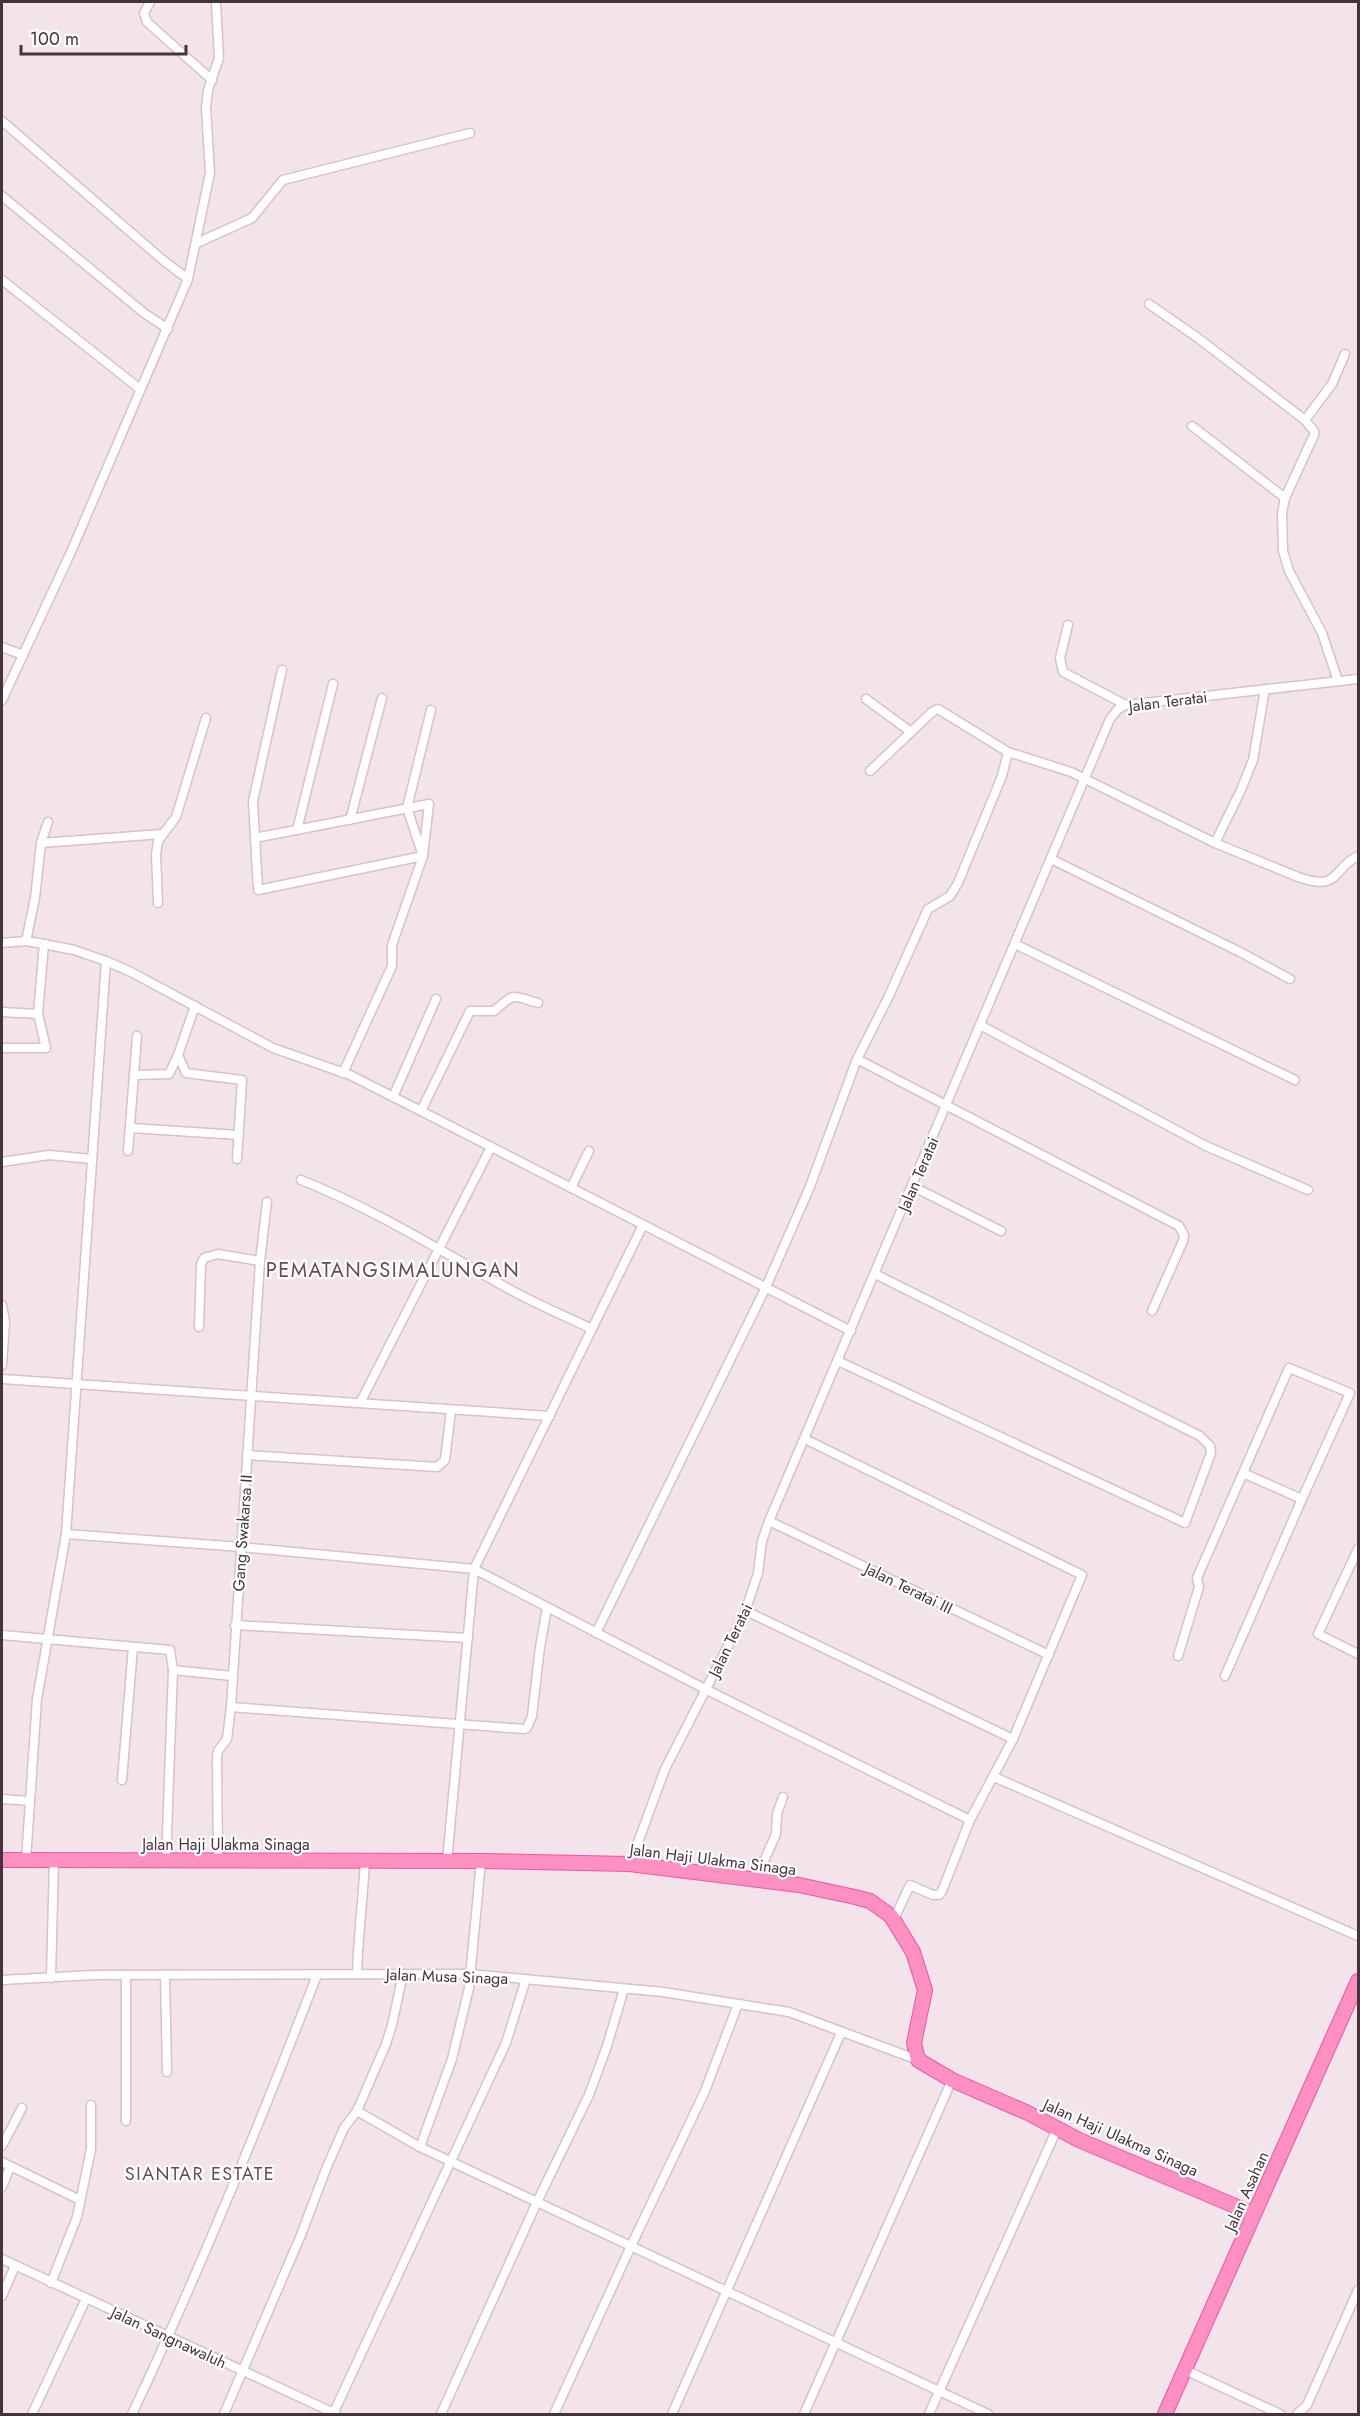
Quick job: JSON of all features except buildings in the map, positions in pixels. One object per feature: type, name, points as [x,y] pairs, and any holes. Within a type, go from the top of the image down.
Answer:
[{"type":"main road","name":"Jalan Haji Ulakma Sinaga","points":[[2,1860],[481,1861],[630,1864],[756,1880],[870,1901],[894,1919],[913,1952],[925,1990],[914,2043],[918,2060],[952,2080],[1028,2113],[1057,2129],[1254,2214]]},
{"type":"main road","name":"Jalan Asahan","points":[[1165,2415],[1359,1981]]},
{"type":"street","points":[[150,2],[144,13],[147,22],[212,80]]},
{"type":"street","points":[[2,700],[71,552],[188,279],[210,173],[206,108],[219,58],[216,2]]},
{"type":"street","points":[[2,121],[188,279]]},
{"type":"street","points":[[197,243],[252,218],[283,180],[470,133]]},
{"type":"street","points":[[2,196],[144,313],[168,329]]},
{"type":"street","points":[[2,280],[140,389]]},
{"type":"street","points":[[1149,304],[1198,338],[1305,420],[1314,430],[1314,435],[1285,498],[1282,513],[1283,551],[1289,571],[1322,633],[1338,681]]},
{"type":"street","points":[[1305,420],[1332,384],[1345,354]]},
{"type":"street","points":[[1192,426],[1285,498]]},
{"type":"street","points":[[1068,625],[1060,658],[1063,672],[1126,705]]},
{"type":"street","points":[[2,647],[23,655]]},
{"type":"street","points":[[282,670],[253,801],[258,890],[423,856]]},
{"type":"street","name":"Jalan Teratai","points":[[630,1864],[657,1787],[746,1611],[758,1574],[762,1541],[769,1521],[1110,718],[1118,709],[1126,705],[1359,679]]},
{"type":"street","points":[[297,830],[333,684]]},
{"type":"street","points":[[1215,843],[1253,760],[1265,689]]},
{"type":"street","points":[[350,820],[382,698]]},
{"type":"street","points":[[866,699],[911,732]]},
{"type":"street","points":[[870,771],[938,709],[1008,752],[1085,778],[1215,843],[1309,880],[1324,881],[1336,877],[1354,858],[1359,856]]},
{"type":"street","points":[[423,856],[407,808],[431,710]]},
{"type":"street","points":[[158,903],[156,848],[162,834],[176,817],[206,718]]},
{"type":"street","points":[[596,1633],[765,1287],[809,1189],[856,1059],[888,998],[928,909],[950,896],[958,883],[1002,776],[1008,752]]},
{"type":"street","points":[[255,838],[429,804],[423,856],[392,945],[392,966],[343,1073]]},
{"type":"street","points":[[26,941],[35,898],[41,843],[48,822]]},
{"type":"street","points":[[41,843],[162,834]]},
{"type":"street","points":[[1051,859],[1290,979]]},
{"type":"street","points":[[2,943],[26,941],[74,950],[131,972],[273,1048],[343,1073],[393,1097],[851,1331]]},
{"type":"street","points":[[2,1048],[46,1048],[38,1014],[44,944]]},
{"type":"street","points":[[1015,944],[1295,1080]]},
{"type":"street","points":[[26,1860],[37,1699],[66,1534],[106,962]]},
{"type":"street","points":[[421,1111],[470,1011],[494,1011],[514,996],[538,1003]]},
{"type":"street","points":[[393,1097],[436,999]]},
{"type":"street","points":[[135,1075],[169,1074],[195,1006]]},
{"type":"street","points":[[2,1012],[38,1014]]},
{"type":"street","points":[[980,1025],[1206,1146],[1308,1190]]},
{"type":"street","points":[[128,1151],[137,1036]]},
{"type":"street","points":[[178,1055],[186,1072],[242,1080],[237,1159]]},
{"type":"street","points":[[856,1059],[1179,1226],[1184,1235],[1183,1241],[1152,1311]]},
{"type":"street","points":[[131,1128],[239,1135]]},
{"type":"street","points":[[360,1403],[491,1147]]},
{"type":"street","points":[[571,1188],[589,1151]]},
{"type":"street","points":[[2,1162],[49,1155],[92,1159]]},
{"type":"street","points":[[301,1180],[323,1188],[439,1249],[512,1291],[592,1329]]},
{"type":"street","points":[[912,1186],[1000,1231]]},
{"type":"street","name":"Gang Swakarsa II","points":[[218,1861],[217,1756],[227,1739],[231,1707],[260,1261],[267,1202]]},
{"type":"street","points":[[447,1861],[474,1569],[643,1225]]},
{"type":"street","points":[[199,1327],[201,1264],[204,1258],[218,1254],[260,1261]]},
{"type":"street","points":[[838,1361],[1185,1523],[1211,1453],[1210,1446],[1200,1436],[875,1274]]},
{"type":"street","points":[[2,1305],[5,1322],[2,1365]]},
{"type":"street","points":[[1178,1656],[1200,1587],[1197,1578],[1288,1368],[1350,1393],[1226,1676]]},
{"type":"street","points":[[2,1378],[550,1416]]},
{"type":"street","points":[[247,1455],[437,1467],[445,1460],[451,1410]]},
{"type":"street","points":[[805,1439],[1082,1575],[1013,1739],[970,1820],[939,1894],[910,1885],[894,1919]]},
{"type":"street","points":[[1243,1473],[1302,1500]]},
{"type":"street","name":"Jalan Teratai III","points":[[769,1521],[1049,1655]]},
{"type":"street","points":[[66,1534],[241,1547],[474,1569],[705,1689],[970,1820]]},
{"type":"street","points":[[1359,1548],[1318,1634],[1359,1654]]},
{"type":"street","points":[[231,1707],[527,1728],[532,1716],[547,1608]]},
{"type":"street","points":[[746,1611],[1013,1739]]},
{"type":"street","points":[[235,1625],[468,1638]]},
{"type":"street","points":[[2,1635],[170,1650],[172,1670],[166,1861]]},
{"type":"street","points":[[122,1780],[133,1647]]},
{"type":"street","points":[[172,1670],[232,1676]]},
{"type":"street","points":[[994,1777],[1359,1935]]},
{"type":"street","points":[[756,1880],[776,1834],[777,1814],[783,1797]]},
{"type":"street","points":[[2,1799],[30,1801]]},
{"type":"street","points":[[51,1978],[54,1860]]},
{"type":"street","points":[[357,1974],[358,1930],[362,1915],[365,1861]]},
{"type":"street","points":[[420,2147],[461,2028],[471,1974],[481,1861]]},
{"type":"street","points":[[224,2415],[244,2372],[326,2169],[344,2128],[357,2111],[393,2025],[403,1974]]},
{"type":"street","name":"Jalan Musa Sinaga","points":[[2,1980],[165,1975],[471,1974],[663,1992],[789,2012],[918,2060]]},
{"type":"street","points":[[165,1975],[167,2072]]},
{"type":"street","points":[[132,2415],[168,2337],[275,2085],[317,1975]]},
{"type":"street","points":[[126,1976],[126,2121]]},
{"type":"street","points":[[334,2414],[506,2043],[526,1979]]},
{"type":"street","points":[[441,2415],[599,2070],[624,1989]]},
{"type":"street","points":[[554,2415],[705,2091],[738,2004]]},
{"type":"street","points":[[672,2415],[841,2033]]},
{"type":"street","points":[[804,2415],[952,2080]]},
{"type":"street","points":[[51,2283],[76,2217],[91,2150],[90,2105]]},
{"type":"street","points":[[2,2146],[22,2108]]},
{"type":"street","points":[[357,2111],[420,2147],[988,2415]]},
{"type":"street","points":[[929,2415],[1057,2129]]},
{"type":"street","points":[[2,2162],[80,2200]]},
{"type":"street","points":[[2,2187],[10,2167]]},
{"type":"street","name":"Jalan Sangnawaluh","points":[[2,2259],[334,2414]]},
{"type":"street","points":[[2,2296],[15,2266]]},
{"type":"street","points":[[1298,2415],[1307,2405],[1359,2290]]},
{"type":"street","points":[[32,2415],[86,2299]]},
{"type":"street","points":[[1185,2370],[1280,2415]]},
{"type":"district","name":"PEMATANGSIMALUNGAN","points":[[393,1270]]},
{"type":"district","name":"SIANTAR ESTATE","points":[[200,2174]]}]
